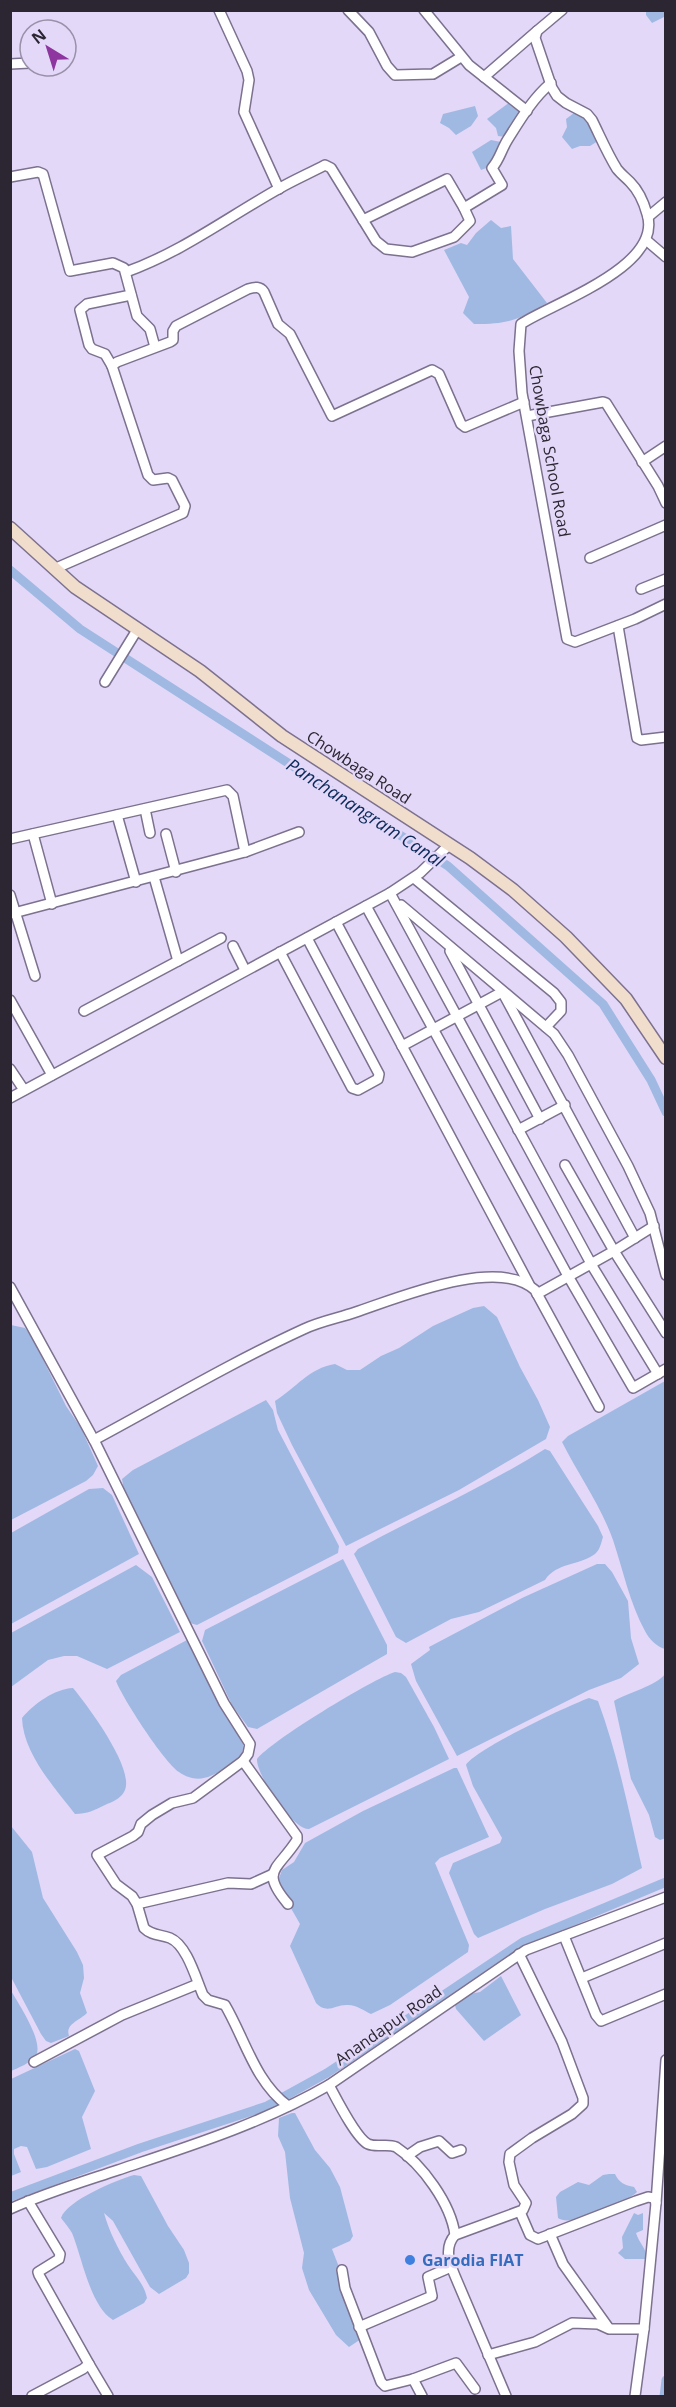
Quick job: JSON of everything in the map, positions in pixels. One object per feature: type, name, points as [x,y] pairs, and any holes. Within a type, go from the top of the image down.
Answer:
[{"type":"street","points":[[219,10],[247,71],[249,80],[244,112],[279,189]]},
{"type":"street","points":[[348,10],[369,32],[387,66],[395,75],[434,74],[445,69],[460,57]]},
{"type":"street","points":[[424,10],[460,57],[527,111]]},
{"type":"street","points":[[484,77],[562,10]]},
{"type":"street","points":[[537,31],[536,44],[557,96],[587,114],[592,120],[611,159],[634,187],[648,216],[646,240],[666,257]]},
{"type":"street","points":[[464,208],[502,185],[492,168],[500,159],[507,140],[527,111],[543,90],[551,84]]},
{"type":"street","points":[[126,272],[155,262],[181,249],[279,189],[325,165],[328,165],[376,241],[386,249],[412,252],[454,237],[470,221],[447,179],[363,220]]},
{"type":"street","points":[[10,177],[38,172],[43,174],[70,271],[113,263],[120,265],[126,272],[138,316],[150,329],[155,347]]},
{"type":"street","points":[[648,216],[666,202]]},
{"type":"street","name":"Chowbaga School Road","points":[[646,240],[632,258],[609,277],[521,324],[519,360],[524,402],[567,639],[575,642],[618,626],[666,604]]},
{"type":"street","points":[[112,366],[173,340],[173,331],[176,326],[256,287],[261,288],[264,292],[281,328],[290,334],[332,416],[432,369],[438,374],[465,427],[524,402]]},
{"type":"street","points":[[54,569],[181,515],[184,510],[172,480],[168,478],[153,480],[148,476],[112,366],[105,354],[92,349],[89,345],[80,310],[87,304],[131,295]]},
{"type":"street","points":[[527,416],[606,403],[658,486],[666,503]]},
{"type":"street","points":[[642,462],[666,446]]},
{"type":"street","points":[[590,558],[666,525]]},
{"type":"street","name":"Chowbaga Road","points":[[10,528],[54,569],[94,601],[200,671],[282,736],[444,848],[470,858],[513,890],[566,937],[626,999],[666,1058]]},
{"type":"street","points":[[640,589],[666,579]]},
{"type":"street","points":[[618,626],[637,738],[641,740],[666,737]]},
{"type":"street","points":[[105,682],[137,630]]},
{"type":"street","points":[[10,839],[226,790],[233,796],[245,852]]},
{"type":"street","points":[[145,809],[150,833]]},
{"type":"street","points":[[117,815],[136,882]]},
{"type":"street","points":[[13,914],[176,872],[245,852],[299,832]]},
{"type":"street","points":[[33,834],[52,904]]},
{"type":"street","points":[[166,834],[176,872]]},
{"type":"street","points":[[10,1098],[366,906],[392,896],[417,876],[444,848]]},
{"type":"street","points":[[417,876],[555,993],[561,1002],[561,1011],[546,1027]]},
{"type":"street","points":[[154,877],[178,961]]},
{"type":"street","points":[[10,895],[13,914],[35,976]]},
{"type":"street","points":[[392,896],[554,1034],[568,1055],[622,1156],[654,1226],[666,1275]]},
{"type":"street","points":[[366,906],[568,1276],[633,1388],[662,1372],[591,1264],[392,896]]},
{"type":"street","points":[[336,922],[529,1284],[537,1294],[599,1407]]},
{"type":"street","points":[[84,1011],[221,938]]},
{"type":"street","points":[[280,952],[352,1088],[358,1090],[378,1079],[379,1074],[307,938]]},
{"type":"street","points":[[233,946],[245,970]]},
{"type":"street","points":[[448,946],[540,1119]]},
{"type":"street","points":[[402,1046],[501,990]]},
{"type":"street","points":[[501,990],[635,1238]]},
{"type":"street","points":[[10,1000],[52,1075]]},
{"type":"street","points":[[10,1069],[24,1090]]},
{"type":"street","points":[[518,1130],[565,1105]]},
{"type":"street","points":[[566,1164],[614,1251],[666,1333]]},
{"type":"street","points":[[537,1294],[654,1226]]},
{"type":"street","points":[[94,1440],[307,1327],[434,1286],[475,1279],[507,1277],[529,1284]]},
{"type":"street","points":[[10,1287],[94,1440],[224,1702],[246,1735],[250,1750],[243,1761],[193,1798],[172,1803],[141,1824],[138,1832],[133,1836],[97,1855],[116,1884],[132,1896],[137,1904],[144,1929],[180,1944],[203,1995],[208,2000],[225,2006],[264,2082],[272,2094],[285,2104]]},
{"type":"street","points":[[243,1761],[297,1836],[297,1840],[273,1874],[272,1881],[274,1888],[288,1904]]},
{"type":"street","points":[[137,1904],[228,1883],[251,1884],[273,1874]]},
{"type":"street","name":"Anandapur Road","points":[[506,2397],[451,2266],[448,2249],[455,2235],[454,2224],[439,2193],[407,2156],[396,2147],[389,2144],[373,2146],[365,2143],[346,2116],[329,2085],[519,1954],[666,1897]]},
{"type":"street","points":[[564,1936],[596,2015],[601,2021],[666,1994]]},
{"type":"street","points":[[582,1978],[666,1943]]},
{"type":"street","points":[[455,2235],[520,2212],[526,2203],[514,2186],[509,2162],[510,2154],[572,2114],[583,2104],[583,2098],[562,2042],[519,1954]]},
{"type":"street","points":[[34,2062],[122,2015],[198,1984]]},
{"type":"street","points":[[634,2397],[644,2329],[656,2203],[666,2061]]},
{"type":"street","points":[[10,2209],[249,2125],[285,2104],[295,2104],[329,2085]]},
{"type":"street","points":[[407,2156],[420,2147],[439,2141],[452,2153],[461,2150]]},
{"type":"street","points":[[520,2212],[534,2239],[648,2197],[654,2198],[656,2203]]},
{"type":"street","points":[[28,2201],[60,2254],[59,2259],[41,2268],[39,2275],[108,2397]]},
{"type":"street","points":[[550,2234],[568,2272],[609,2329]]},
{"type":"street","points":[[359,2327],[432,2296],[428,2277],[451,2266]]},
{"type":"street","points":[[342,2270],[345,2288],[383,2385],[400,2383],[456,2363],[475,2389]]},
{"type":"street","points":[[488,2355],[535,2342],[572,2323],[598,2324],[609,2329],[644,2329]]},
{"type":"street","points":[[32,2397],[89,2364]]},
{"type":"street","points":[[413,2379],[422,2397]]},
{"type":"water","points":[[646,11],[666,11],[664,17],[652,23]]},
{"type":"water","points":[[510,102],[520,106],[517,122],[506,137],[498,136],[496,128],[487,119]]},
{"type":"water","points":[[475,106],[478,116],[471,126],[456,135],[440,123],[443,114]]},
{"type":"water","points":[[578,110],[590,115],[598,141],[590,146],[572,149],[562,137],[567,127],[566,119]]},
{"type":"water","points":[[491,140],[501,142],[503,153],[492,166],[481,170],[472,152]]},
{"type":"water","points":[[491,220],[501,228],[511,226],[513,259],[547,303],[513,320],[474,324],[463,313],[469,297],[444,250],[461,243],[467,245],[476,233]]},
{"type":"water","points":[[484,1306],[497,1317],[538,1400],[550,1427],[546,1439],[459,1490],[346,1546],[292,1445],[277,1413],[275,1401],[303,1379],[326,1366],[335,1364],[347,1370],[360,1370],[433,1326],[473,1308]]},
{"type":"water","points":[[11,1325],[25,1328],[32,1337],[66,1406],[81,1428],[98,1466],[86,1481],[11,1520]]},
{"type":"water","points":[[665,1381],[665,1649],[651,1640],[640,1621],[608,1527],[562,1442],[568,1436]]},
{"type":"water","points":[[266,1400],[273,1410],[278,1430],[339,1546],[338,1553],[197,1625],[190,1623],[124,1491],[122,1479],[133,1470]]},
{"type":"water","points":[[545,1449],[550,1451],[598,1526],[603,1537],[597,1552],[589,1558],[556,1570],[545,1580],[479,1612],[451,1619],[406,1643],[396,1637],[354,1554],[358,1549],[476,1488]]},
{"type":"water","points":[[103,1488],[112,1495],[139,1554],[11,1624],[11,1533],[89,1489]]},
{"type":"water","points":[[343,1559],[387,1645],[387,1654],[257,1729],[248,1727],[232,1705],[202,1641],[205,1630]]},
{"type":"water","points":[[597,1564],[605,1564],[612,1572],[628,1601],[631,1638],[639,1664],[621,1678],[589,1690],[457,1756],[416,1681],[411,1664],[430,1650],[429,1647],[522,1598]]},
{"type":"water","points":[[136,1565],[152,1577],[180,1632],[107,1669],[77,1656],[48,1660],[11,1687],[11,1633]]},
{"type":"water","points":[[187,1640],[243,1744],[242,1753],[235,1761],[214,1775],[197,1779],[185,1776],[172,1766],[144,1730],[116,1681],[121,1675]]},
{"type":"water","points":[[395,1672],[406,1677],[449,1759],[309,1829],[302,1827],[276,1800],[262,1776],[257,1759],[281,1739],[323,1711]]},
{"type":"water","points":[[665,1674],[666,1838],[660,1840],[655,1837],[649,1815],[631,1779],[614,1701],[655,1682]]},
{"type":"water","points":[[73,1688],[109,1738],[123,1769],[126,1782],[124,1792],[116,1800],[91,1811],[75,1814],[49,1781],[34,1757],[24,1731],[22,1718],[45,1698],[59,1691]]},
{"type":"water","points":[[589,1698],[598,1701],[605,1721],[623,1784],[642,1868],[612,1884],[545,1909],[478,1938],[474,1934],[449,1873],[453,1863],[500,1843],[502,1838],[473,1786],[466,1765],[486,1749],[504,1739],[543,1718]]},
{"type":"water","points":[[457,1768],[489,1837],[440,1858],[435,1863],[469,1945],[468,1952],[390,2005],[371,2014],[351,2005],[328,2009],[320,2006],[316,2003],[290,1946],[300,1924],[280,1889],[278,1881],[282,1870],[294,1862],[305,1843],[363,1811]]},
{"type":"water","points":[[11,1826],[32,1852],[43,1898],[83,1965],[84,1978],[80,1993],[87,2013],[69,2028],[69,2036],[51,2043],[46,2041],[41,2034],[11,1977]]},
{"type":"water","points":[[501,1976],[521,2015],[484,2041],[455,2005],[470,1994],[480,1992]]},
{"type":"water","points":[[10,1989],[30,2023],[37,2043],[35,2057],[11,2071]]},
{"type":"water","points":[[75,2049],[79,2051],[95,2091],[82,2117],[91,2149],[47,2167],[36,2169],[27,2147],[21,2146],[14,2149],[14,2154],[21,2172],[11,2176],[11,2079]]},
{"type":"water","points":[[295,2113],[315,2150],[330,2168],[340,2187],[353,2236],[350,2241],[332,2249],[339,2267],[336,2269],[341,2289],[361,2339],[349,2347],[336,2335],[309,2290],[302,2268],[304,2253],[290,2198],[285,2152],[278,2136],[279,2118]]},
{"type":"water","points":[[615,2174],[620,2182],[634,2187],[637,2192],[621,2203],[586,2217],[574,2220],[558,2218],[556,2197],[560,2192],[578,2182],[589,2185],[603,2175]]},
{"type":"water","points":[[134,2175],[141,2176],[184,2250],[189,2263],[189,2273],[186,2278],[159,2294],[150,2287],[113,2221],[104,2213],[117,2246],[142,2285],[147,2298],[144,2303],[113,2320],[98,2304],[72,2233],[61,2218],[65,2211],[82,2198]]},
{"type":"water","points":[[634,2213],[638,2215],[643,2213],[643,2230],[636,2233],[646,2252],[647,2259],[625,2259],[618,2253],[623,2248],[622,2237]]},
{"type":"waterway","name":"Panchanangram Canal","points":[[10,570],[80,629],[448,866],[603,1004],[651,1080],[666,1112]]},
{"type":"waterway","points":[[10,2197],[140,2148],[267,2106],[327,2073],[523,1942],[666,1882]]},
{"type":"waterway","name":"Panchanangram Canal","points":[[664,2396],[666,2380]]},
{"type":"place","name":"Garodia FIAT","points":[[410,2260]]}]
